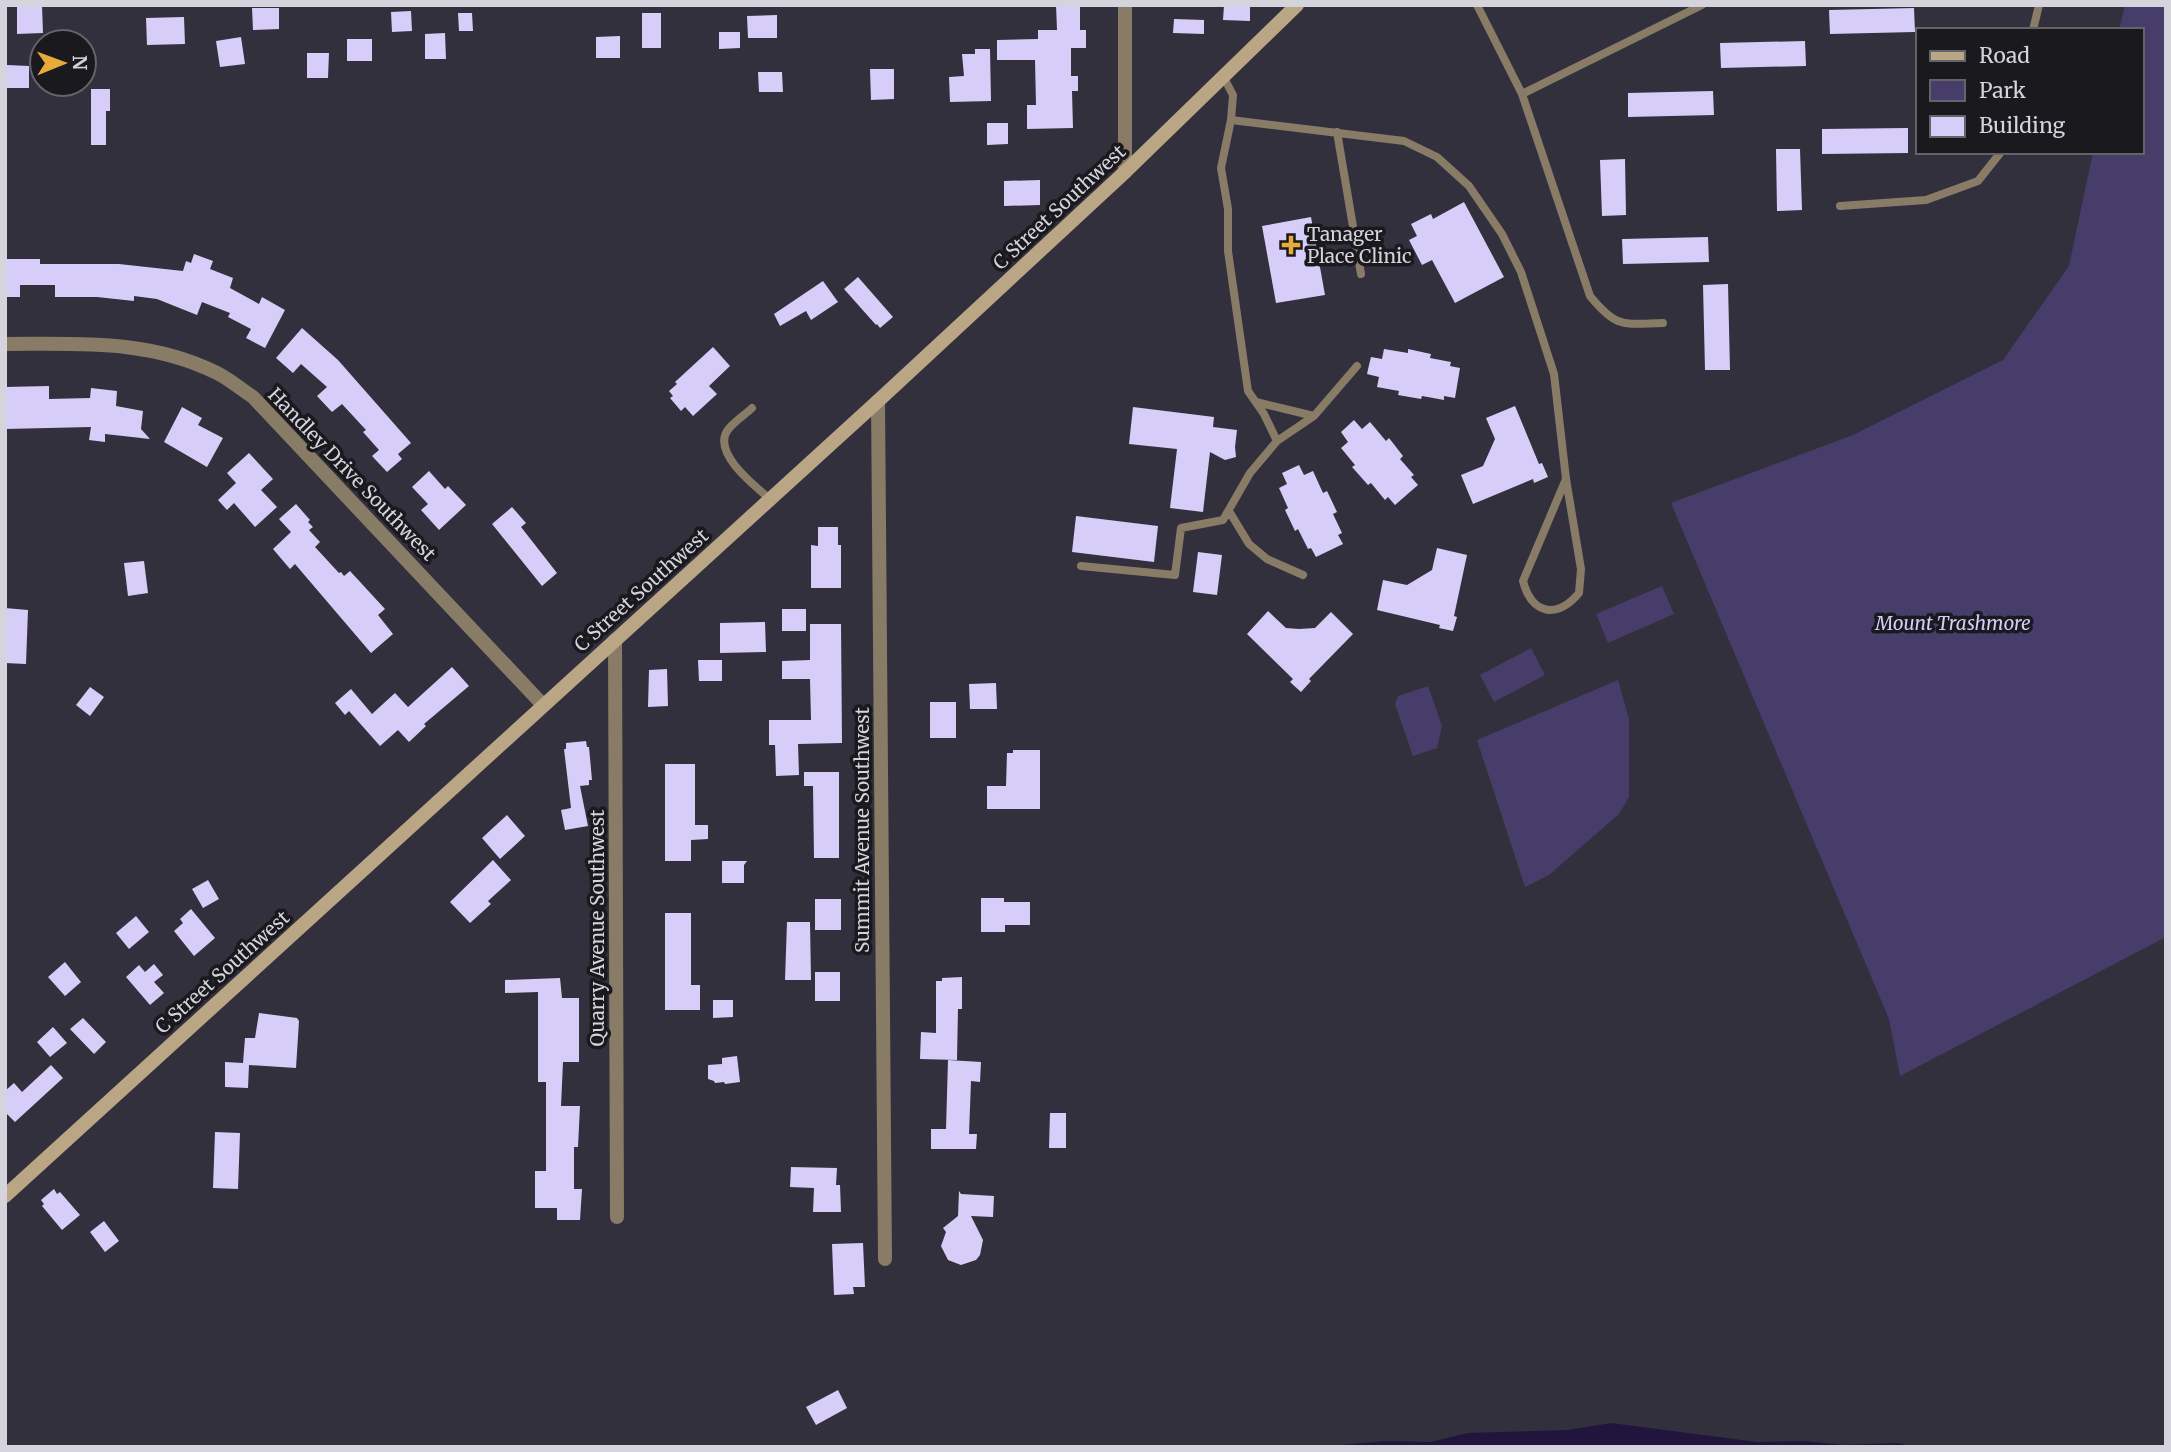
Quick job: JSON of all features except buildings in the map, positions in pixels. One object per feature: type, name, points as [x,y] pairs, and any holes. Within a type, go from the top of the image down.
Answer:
[{"type":"main road","name":"C Street Southwest","points":[[5,1196],[878,401],[1125,172],[1297,5]]},
{"type":"street","points":[[1125,5],[1125,172]]},
{"type":"street","name":"Handley Drive Southwest","points":[[5,345],[111,343],[173,356],[218,373],[253,397],[543,705]]},
{"type":"street","name":"Summit Avenue Southwest","points":[[878,401],[885,1259]]},
{"type":"street","name":"Quarry Avenue Southwest","points":[[615,640],[617,1217]]},
{"type":"lane","points":[[1477,5],[1522,94],[1590,296],[1605,314],[1621,324],[1663,323]]},
{"type":"lane","points":[[1522,94],[1702,5]]},
{"type":"lane","points":[[2034,28],[2039,5]]},
{"type":"lane","points":[[1224,78],[1233,96],[1221,168],[1228,209],[1228,251],[1248,391],[1277,442]]},
{"type":"lane","points":[[1231,120],[1404,141],[1437,157],[1469,186],[1502,234],[1521,272],[1554,374],[1566,479],[1581,569],[1579,593],[1561,609],[1548,610],[1535,604],[1527,594],[1523,581],[1566,479]]},
{"type":"lane","points":[[1337,132],[1361,274]]},
{"type":"lane","points":[[1840,206],[1926,200],[1978,181],[1999,154]]},
{"type":"lane","points":[[1081,566],[1175,575],[1181,528],[1223,520],[1251,472],[1277,442],[1314,416],[1357,366]]},
{"type":"lane","points":[[1256,402],[1314,416]]},
{"type":"lane","points":[[752,408],[727,431],[724,440],[727,454],[736,467],[770,499]]},
{"type":"lane","points":[[1229,511],[1249,544],[1267,559],[1303,575]]},
{"type":"green space","name":"Mount Trashmore","points":[[2125,5],[2166,5],[2166,937],[1900,1076],[1889,1019],[1671,503],[1853,435],[2003,360],[2069,266],[2093,154],[2143,154],[2143,28],[2119,28]]},
{"type":"green space","points":[[1662,586],[1674,614],[1608,643],[1596,614]]},
{"type":"green space","points":[[1531,648],[1545,675],[1494,702],[1480,675]]},
{"type":"green space","points":[[1618,680],[1629,719],[1629,797],[1619,814],[1549,875],[1525,887],[1477,740]]},
{"type":"green space","points":[[1428,686],[1442,726],[1437,748],[1413,756],[1395,704],[1398,696]]},
{"type":"shaded area","points":[[1611,1423],[1757,1442],[1804,1441],[1845,1445],[1898,1443],[1914,1447],[1319,1447],[1387,1441],[1430,1442],[1468,1433],[1568,1430]]},
{"type":"place","name":"Tanager Place Clinic","points":[[1291,245]]}]
